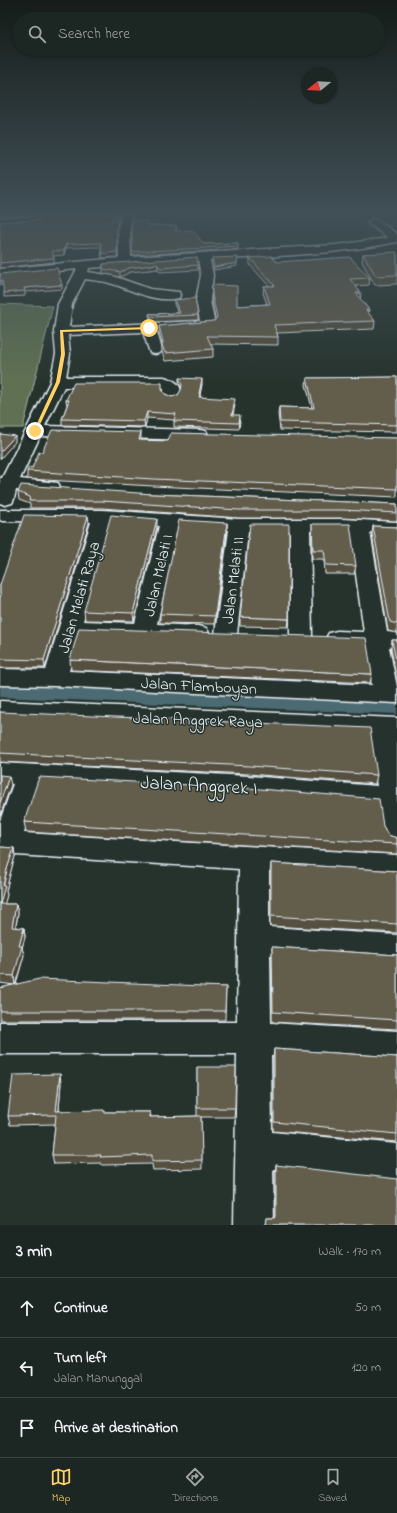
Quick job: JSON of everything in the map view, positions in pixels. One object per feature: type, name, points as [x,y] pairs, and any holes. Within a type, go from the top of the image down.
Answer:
[{"type":"street","points":[[0,273],[50,271]]},
{"type":"street","points":[[81,271],[65,304],[61,331],[63,354],[58,382],[35,431],[4,484],[1,518],[102,516],[239,525],[359,526],[397,528]]},
{"type":"street","points":[[85,271],[148,293],[174,295]]},
{"type":"street","points":[[61,331],[208,325],[203,300],[207,275],[206,271]]},
{"type":"street","points":[[190,311],[205,310]]},
{"type":"street","points":[[149,328],[155,350]]},
{"type":"street","points":[[58,382],[164,382],[172,386],[172,396]]},
{"type":"street","points":[[35,431],[216,435]]},
{"type":"street","points":[[4,484],[67,488]]},
{"type":"street","name":"Jalan Melati Raya","points":[[55,678],[102,516]]},
{"type":"street","name":"Jalan Melati I","points":[[145,630],[170,520]]},
{"type":"street","name":"Jalan Melati II","points":[[226,634],[239,525]]},
{"type":"street","points":[[300,525],[301,636]]},
{"type":"street","points":[[359,526],[387,640],[391,694]]},
{"type":"street","points":[[70,628],[248,635]]},
{"type":"street","points":[[279,636],[387,640]]},
{"type":"street","name":"Jalan Flamboyan","points":[[0,677],[55,678],[391,694]]},
{"type":"street","name":"Jalan Anggrek Raya","points":[[0,710],[389,726]]},
{"type":"street","points":[[389,726],[397,835]]},
{"type":"street","name":"Jalan Anggrek I","points":[[0,773],[240,786],[394,797]]},
{"type":"street","points":[[29,774],[4,843],[397,867]]},
{"type":"street","points":[[254,858],[254,1225]]},
{"type":"street","points":[[253,940],[397,949]]},
{"type":"street","points":[[0,1038],[253,1038],[397,1048]]},
{"type":"street","points":[[254,1149],[397,1163]]},
{"type":"green space","points":[[0,304],[53,306],[23,428],[0,428]]},
{"type":"building","points":[[27,271],[58,271],[62,285],[24,288],[25,291],[4,293],[2,281],[0,281],[0,274]]},
{"type":"building","points":[[262,271],[363,271],[370,278],[350,279],[361,293],[356,293],[369,310],[366,310],[375,321],[274,325],[278,337],[207,336],[213,349],[165,353],[159,326],[214,321],[217,317],[212,295],[212,285],[237,286],[237,306],[270,304],[264,286],[275,286]]},
{"type":"building","points":[[373,271],[397,271],[397,275],[376,276]]},
{"type":"building","points":[[195,298],[198,315],[150,317],[149,314],[180,313],[174,300]]},
{"type":"building","points":[[397,377],[397,425],[280,422],[279,407],[314,408],[307,378]]},
{"type":"building","points":[[179,378],[202,379],[199,397],[235,399],[232,415],[240,415],[239,423],[174,421],[176,414],[147,412],[144,421],[62,419],[69,400],[66,400],[74,383],[162,383],[162,390],[165,394],[172,397],[178,395],[181,390],[182,385]]},
{"type":"building","points":[[52,430],[141,432],[139,440],[168,441],[171,433],[397,438],[397,489],[153,479],[27,471],[29,467],[32,468],[39,452],[42,452]]},
{"type":"building","points":[[0,434],[15,436],[0,452]]},
{"type":"building","points":[[21,485],[153,494],[397,504],[397,513],[343,510],[239,510],[102,501],[29,501],[30,497],[18,492]]},
{"type":"building","points":[[24,515],[88,516],[44,660],[0,659],[0,585]]},
{"type":"building","points":[[111,515],[157,519],[133,613],[84,611]]},
{"type":"building","points":[[179,520],[227,523],[215,616],[160,614]]},
{"type":"building","points":[[250,524],[289,524],[289,619],[240,617]]},
{"type":"building","points":[[312,524],[350,524],[356,566],[326,565],[324,550],[313,550]]},
{"type":"building","points":[[373,526],[397,527],[397,624],[390,622]]},
{"type":"building","points":[[79,628],[366,638],[372,674],[70,660]]},
{"type":"building","points":[[392,640],[397,640],[397,666]]},
{"type":"building","points":[[0,712],[370,728],[377,775],[249,766],[0,753]]},
{"type":"building","points":[[0,775],[9,776],[0,803]]},
{"type":"building","points":[[39,777],[248,788],[379,799],[383,826],[388,835],[397,838],[397,844],[24,822]]},
{"type":"building","points":[[0,847],[14,848],[7,869],[3,886],[5,886],[0,904]]},
{"type":"building","points":[[271,863],[397,871],[397,924],[271,916]]},
{"type":"building","points":[[0,904],[16,904],[12,927],[24,928],[19,946],[22,946],[14,976],[0,975]]},
{"type":"building","points":[[272,947],[397,955],[397,1020],[273,1012]]},
{"type":"building","points":[[39,979],[226,987],[225,1011],[0,1011],[0,988]]},
{"type":"building","points":[[274,1049],[397,1057],[397,1134],[274,1122]]},
{"type":"building","points":[[197,1067],[236,1067],[235,1108],[197,1108]]},
{"type":"building","points":[[60,1074],[56,1111],[104,1110],[104,1112],[150,1112],[150,1117],[201,1116],[202,1160],[152,1161],[152,1155],[100,1157],[101,1155],[52,1155],[56,1115],[8,1116],[13,1075]]},
{"type":"building","points":[[276,1165],[397,1179],[397,1225],[266,1225],[267,1218],[276,1217]]},
{"type":"waterway","points":[[0,690],[397,707]]},
{"type":"route","points":[[35,431],[58,382],[63,354],[61,331],[149,328]]}]
